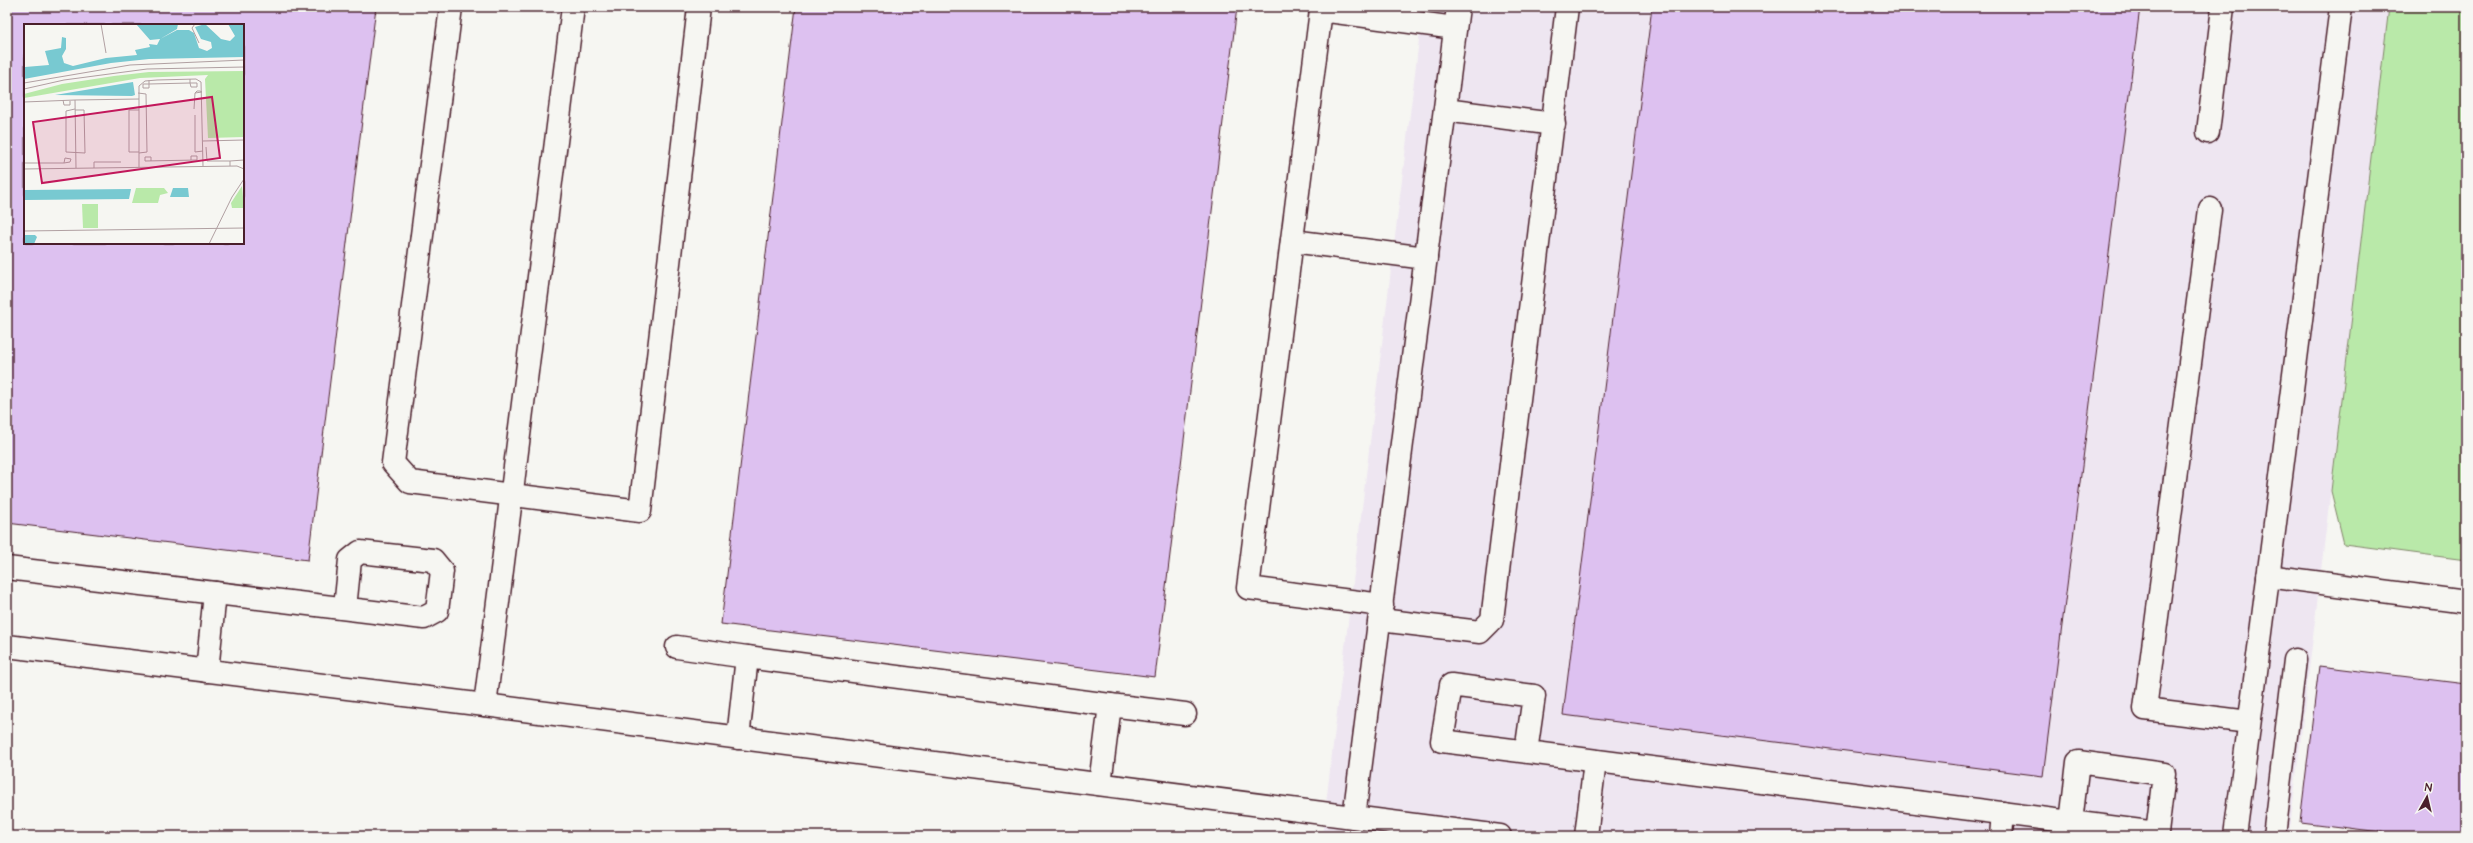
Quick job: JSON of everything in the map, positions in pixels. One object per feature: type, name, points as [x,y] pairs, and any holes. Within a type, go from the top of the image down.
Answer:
[{"type":"lane","points":[[451,7],[393,463],[410,482],[511,496],[640,511],[699,7]]},
{"type":"lane","points":[[485,705],[573,7]]},
{"type":"lane","points":[[1354,817],[1381,612],[1457,17],[1321,10],[1248,588],[1381,612],[1480,632],[1492,620],[1554,124],[1567,7]]},
{"type":"lane","points":[[2208,132],[2223,7]]},
{"type":"lane","points":[[2234,836],[2341,7]]},
{"type":"lane","points":[[1445,110],[1554,124]]},
{"type":"lane","points":[[2210,209],[2145,709],[2249,722]]},
{"type":"lane","points":[[1292,241],[1426,258]]},
{"type":"lane","points":[[7,568],[424,618],[437,611],[442,571],[433,560],[360,552],[350,560],[345,608]]},
{"type":"lane","points":[[2268,576],[2466,602]]},
{"type":"lane","points":[[207,671],[215,593]]},
{"type":"lane","points":[[7,646],[485,705],[1500,836]]},
{"type":"lane","points":[[677,647],[1185,714]]},
{"type":"lane","points":[[738,738],[747,657]]},
{"type":"lane","points":[[2274,836],[2295,660]]},
{"type":"lane","points":[[1526,752],[1534,696],[1451,685],[1442,741],[1526,752],[1595,761],[2157,833],[2164,774],[2078,762],[2072,822]]},
{"type":"lane","points":[[1100,784],[1110,705]]},
{"type":"lane","points":[[1586,836],[1595,761]]},
{"type":"lane","points":[[2001,836],[2004,813]]},
{"type":"shaded area","points":[[1423,7],[2389,7],[2289,836],[1322,836]]},
{"type":"green space","points":[[2389,7],[2466,7],[2466,560],[2344,544],[2331,491]]},
{"type":"building","points":[[7,7],[376,7],[308,560],[7,523]]},
{"type":"building","points":[[796,7],[1237,7],[1155,677],[721,624]]},
{"type":"building","points":[[1652,7],[2140,7],[2043,776],[1563,715]]},
{"type":"building","points":[[2319,666],[2466,684],[2466,836],[2413,836],[2300,822]]}]
